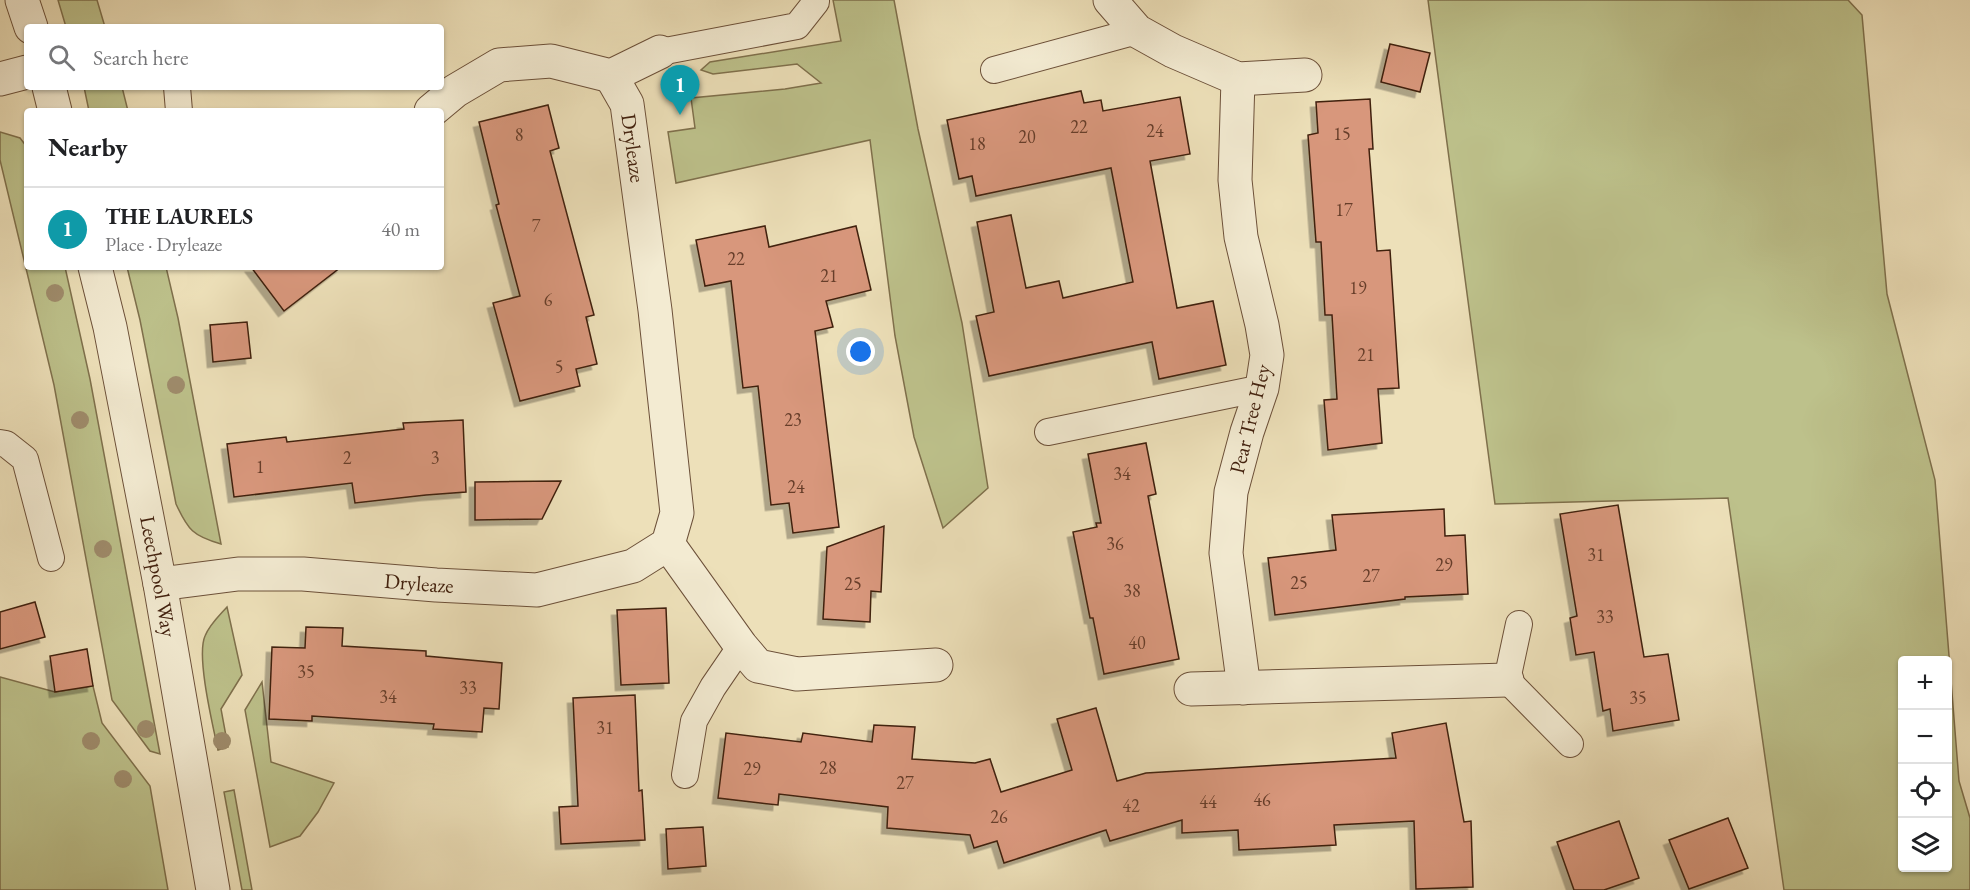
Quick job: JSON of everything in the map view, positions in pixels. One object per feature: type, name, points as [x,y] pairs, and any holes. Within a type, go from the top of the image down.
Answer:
[{"type":"street","points":[[22,0],[30,24]]},
{"type":"street","points":[[1110,0],[1137,31],[1173,51],[1238,79],[1305,75]]},
{"type":"street","points":[[434,108],[455,91],[499,65],[551,61],[611,76],[660,52]]},
{"type":"street","points":[[0,79],[24,73]]},
{"type":"street","name":"Dryleaze","points":[[160,584],[238,574],[303,574],[436,585],[537,590],[633,566],[668,544],[677,513],[655,310],[627,104],[611,76]]},
{"type":"street","name":"Pear Tree Hey","points":[[1238,79],[1235,180],[1241,237],[1263,325],[1267,355],[1262,388],[1247,432],[1231,492],[1226,553],[1244,688]]},
{"type":"street","points":[[50,90],[54,108]]},
{"type":"street","name":"Leechpool Way","points":[[96,270],[110,327],[160,584],[213,890]]},
{"type":"street","points":[[668,544],[741,646],[758,666],[797,674],[936,665]]},
{"type":"street","points":[[1191,689],[1507,680]]},
{"type":"lane","points":[[660,52],[797,26],[816,0]]},
{"type":"lane","points":[[994,70],[1137,31]]},
{"type":"lane","points":[[177,90],[179,108]]},
{"type":"lane","points":[[1048,432],[1262,388]]},
{"type":"lane","points":[[0,443],[6,444],[25,459],[51,558]]},
{"type":"lane","points":[[1518,624],[1507,680],[1570,744]]},
{"type":"lane","points":[[685,776],[694,721],[713,687],[741,646]]},
{"type":"green space","points":[[58,0],[97,0],[104,24],[65,24]]},
{"type":"green space","points":[[833,0],[894,0],[918,129],[962,323],[988,488],[943,528],[914,437],[895,336],[870,140],[676,183],[668,132],[695,128],[691,98],[785,89],[821,83],[797,64],[713,74],[701,70],[710,62],[841,41]]},
{"type":"green space","points":[[1428,0],[1848,0],[1862,15],[1887,294],[1935,480],[1949,656],[1898,656],[1898,872],[1952,872],[1952,693],[1959,781],[1970,818],[1970,890],[1784,890],[1728,498],[1495,504]]},
{"type":"green space","points":[[85,90],[123,90],[127,108],[88,108]]},
{"type":"green space","points":[[0,132],[20,138],[24,143],[24,260],[0,160]]},
{"type":"green space","points":[[26,270],[66,270],[90,379],[160,754],[150,751],[112,700],[54,385]]},
{"type":"green space","points":[[128,270],[167,270],[221,544],[192,531],[176,504],[140,320]]},
{"type":"green space","points":[[227,607],[242,675],[221,709],[228,747],[218,750],[206,692],[203,646],[209,628]]},
{"type":"green space","points":[[0,677],[55,692],[93,686],[102,723],[150,786],[168,890],[0,890]]},
{"type":"green space","points":[[262,682],[271,762],[334,783],[318,812],[300,836],[270,847],[245,710]]},
{"type":"green space","points":[[234,790],[252,890],[242,890],[224,792]]},
{"type":"building","points":[[1390,44],[1430,53],[1420,92],[1381,82]]},
{"type":"building","points":[[1081,91],[1084,103],[1101,100],[1103,111],[1180,97],[1190,154],[1150,161],[1177,308],[1213,301],[1226,365],[1159,379],[1152,342],[989,376],[976,316],[994,312],[977,222],[1011,215],[1026,288],[1059,281],[1063,298],[1133,282],[1111,168],[976,196],[972,176],[959,179],[947,120]]},
{"type":"building","points":[[1370,99],[1373,149],[1369,149],[1377,251],[1390,250],[1399,388],[1378,389],[1382,443],[1328,450],[1324,400],[1337,399],[1332,315],[1325,315],[1321,242],[1316,242],[1308,135],[1318,133],[1316,102]]},
{"type":"building","points":[[548,105],[559,148],[550,151],[594,315],[586,317],[597,364],[576,369],[580,386],[520,401],[493,303],[520,296],[496,205],[499,204],[479,122]]},
{"type":"building","points":[[765,226],[769,247],[856,226],[871,290],[826,301],[833,327],[815,331],[839,527],[793,533],[789,503],[771,505],[758,386],[743,388],[731,281],[705,286],[696,240]]},
{"type":"building","points":[[253,270],[337,270],[284,311]]},
{"type":"building","points":[[247,322],[251,358],[213,362],[210,325]]},
{"type":"building","points":[[463,420],[466,492],[355,503],[352,483],[234,497],[227,444],[286,437],[287,442],[404,429],[403,423]]},
{"type":"building","points":[[1146,443],[1156,494],[1148,496],[1179,659],[1104,674],[1073,532],[1097,527],[1096,523],[1101,523],[1088,454]]},
{"type":"building","points":[[561,481],[542,519],[475,520],[475,482]]},
{"type":"building","points":[[1618,505],[1644,657],[1668,654],[1679,720],[1613,731],[1610,709],[1603,711],[1594,652],[1576,655],[1570,618],[1577,616],[1560,514]]},
{"type":"building","points":[[1444,509],[1445,536],[1465,535],[1468,594],[1405,597],[1405,599],[1275,615],[1268,558],[1336,550],[1332,515]]},
{"type":"building","points":[[884,526],[881,592],[871,591],[870,622],[823,619],[827,547]]},
{"type":"building","points":[[35,602],[45,637],[0,649],[0,612]]},
{"type":"building","points":[[666,608],[669,683],[621,685],[617,610]]},
{"type":"building","points":[[306,627],[343,628],[342,646],[426,651],[426,656],[502,663],[499,709],[484,708],[482,732],[433,729],[434,724],[312,716],[312,721],[269,719],[272,647],[305,648]]},
{"type":"building","points":[[87,649],[93,686],[55,692],[50,656]]},
{"type":"building","points":[[635,695],[639,791],[642,790],[645,840],[561,844],[559,807],[578,806],[573,698]]},
{"type":"building","points":[[1096,708],[1117,781],[1146,773],[1396,758],[1392,733],[1446,723],[1464,822],[1471,821],[1473,887],[1416,889],[1414,821],[1334,825],[1336,845],[1239,850],[1238,830],[1182,833],[1182,820],[1110,841],[1106,830],[1004,863],[997,841],[974,848],[970,835],[887,828],[888,807],[779,794],[778,805],[718,798],[726,733],[801,742],[803,733],[872,742],[874,725],[915,727],[912,759],[975,763],[990,759],[1001,792],[1072,770],[1057,719]]},
{"type":"building","points":[[1728,818],[1748,868],[1689,889],[1669,840]]},
{"type":"building","points":[[1619,821],[1639,878],[1604,890],[1574,890],[1557,842]]},
{"type":"building","points":[[703,827],[706,866],[668,869],[666,829]]},
{"type":"place","name":"THE LAURELS","points":[[680,115]]}]
